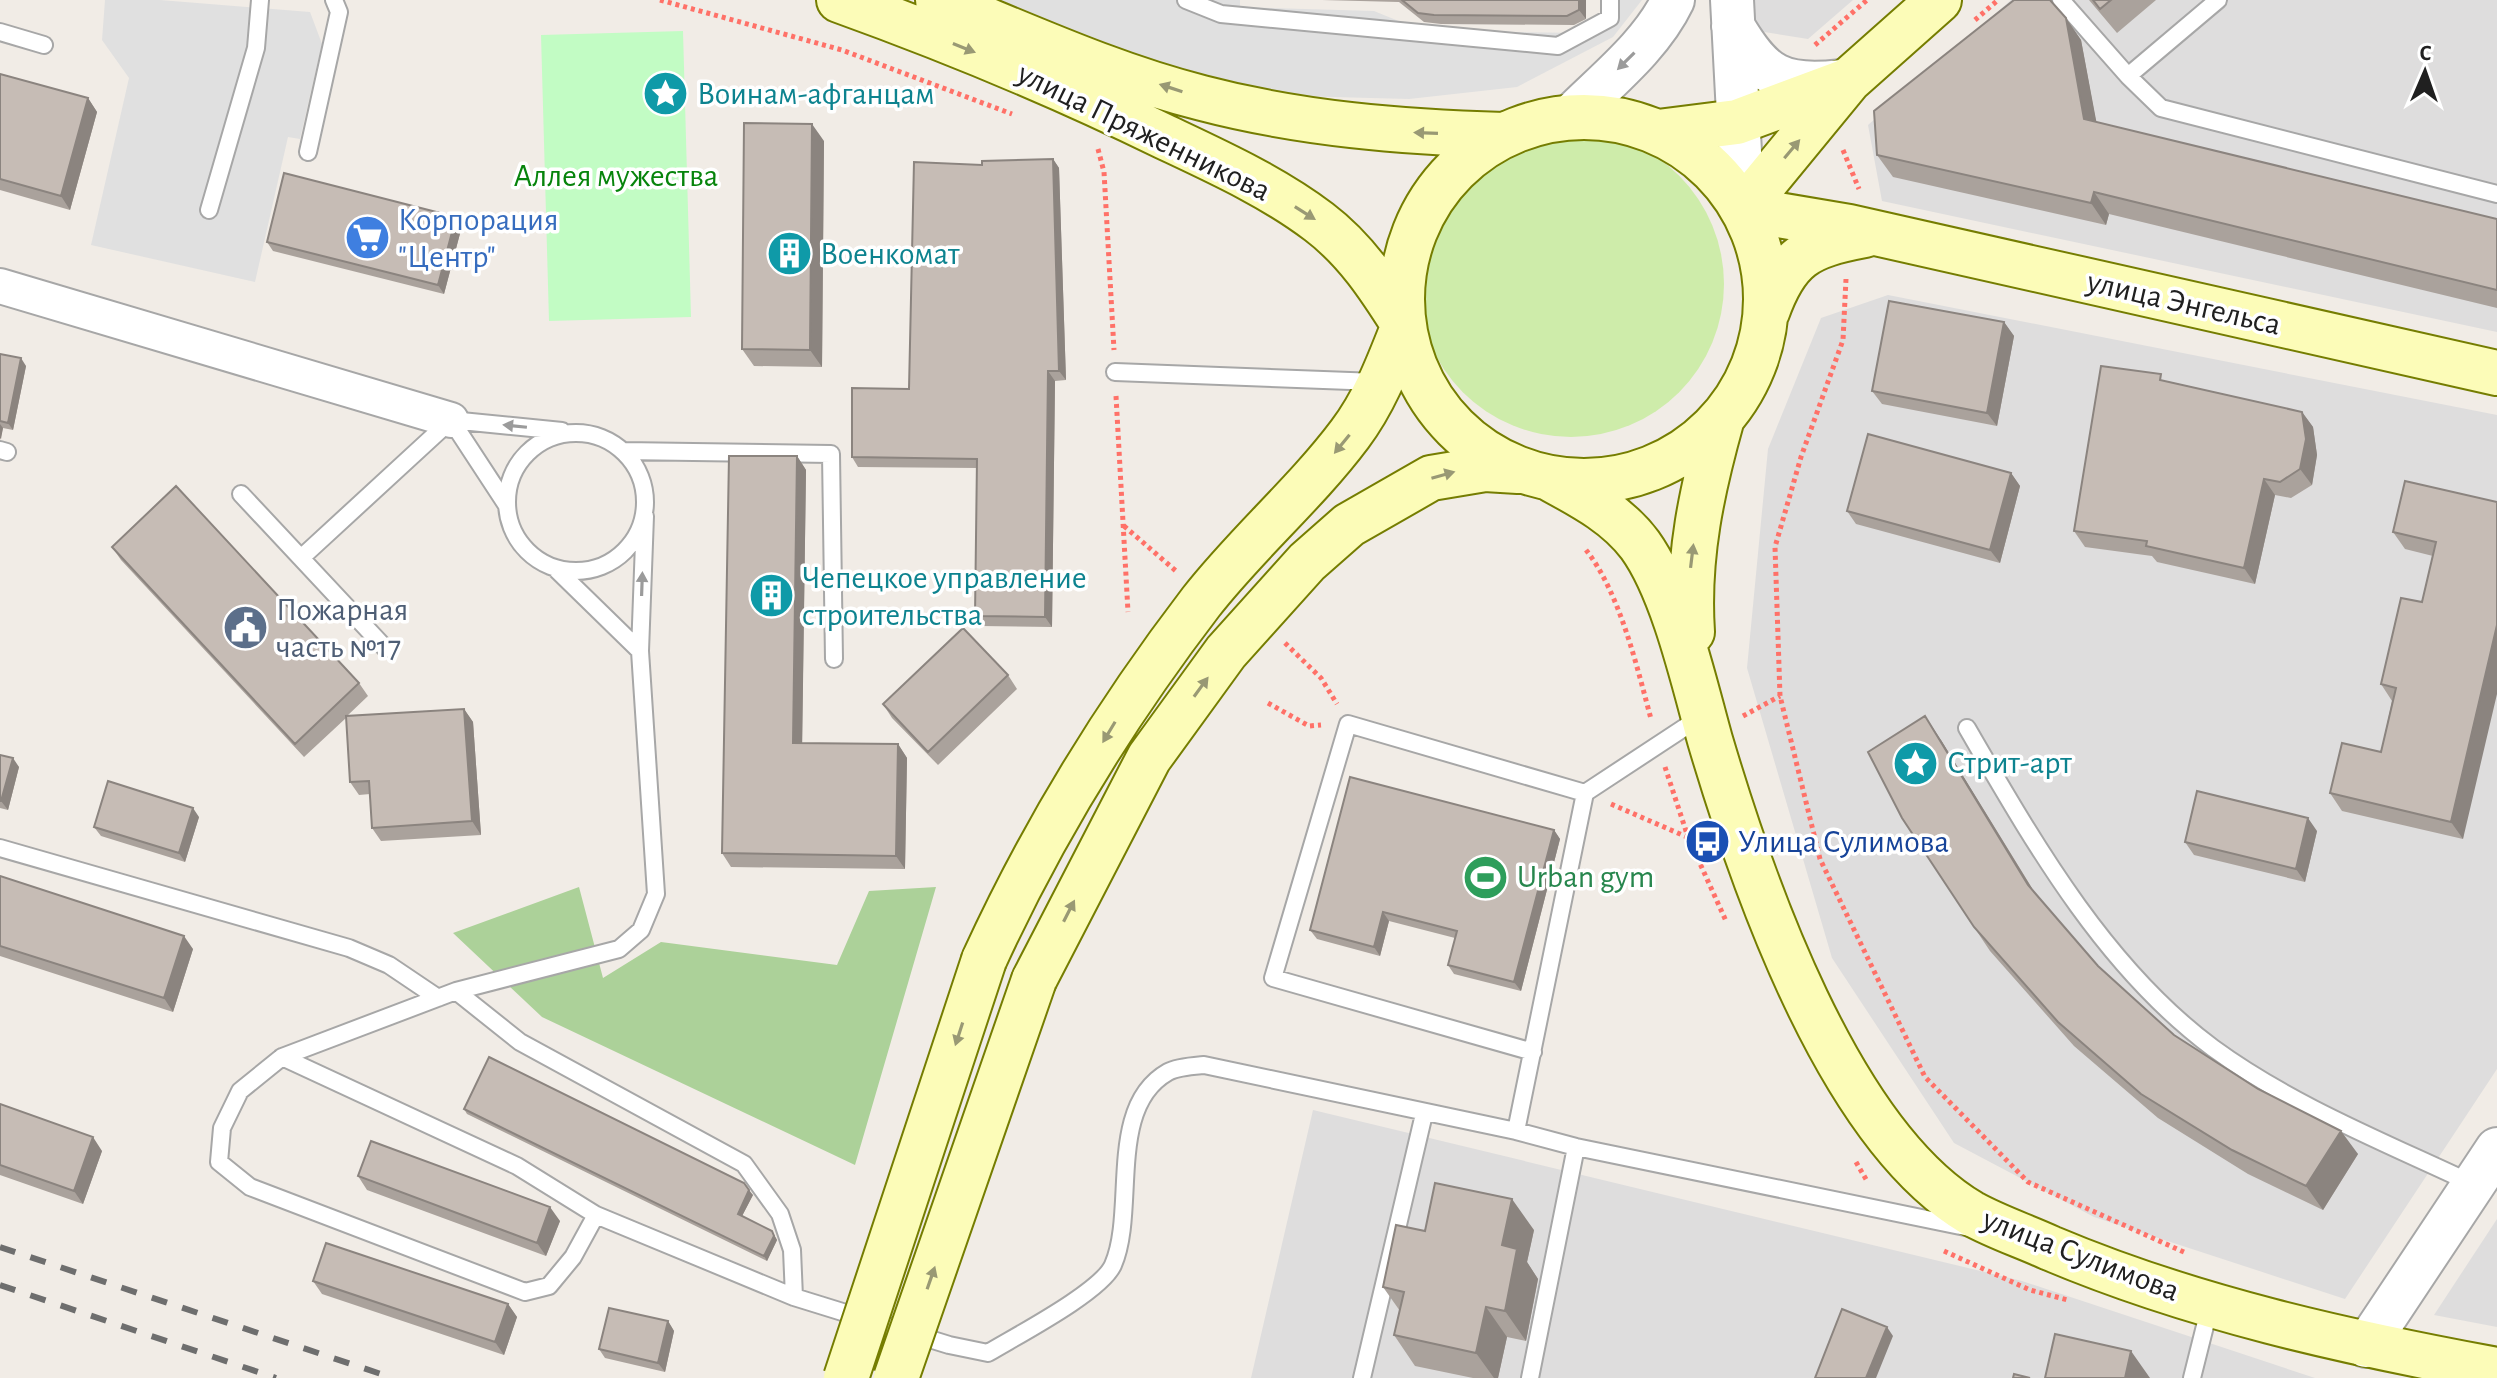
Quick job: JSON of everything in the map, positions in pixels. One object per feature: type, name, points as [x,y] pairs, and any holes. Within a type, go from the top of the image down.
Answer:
[{"type":"main road","name":"улица Пряженникова","points":[[839,0],[919,12],[1200,98],[1301,119],[1403,132],[1504,135]]},
{"type":"main road","name":"улица Пряженникова","points":[[919,12],[1247,176],[1320,222],[1373,277],[1404,325]]},
{"type":"main road","points":[[1658,132],[1737,122],[1849,80],[1954,13]]},
{"type":"main road","points":[[1743,209],[1849,80]]},
{"type":"main road","points":[[846,1378],[984,960],[1047,835],[1117,718],[1203,600],[1313,480],[1352,432],[1381,382],[1404,325],[1402,292],[1406,256],[1429,203],[1461,164],[1504,135],[1536,123],[1570,117],[1623,121],[1658,132],[1710,167],[1743,209],[1762,258],[1766,317]]},
{"type":"main road","name":"улица Энгельса","points":[[1743,209],[2497,373]]},
{"type":"main road","points":[[896,1378],[1034,980],[1149,758],[1226,652],[1307,562],[1349,525],[1431,478],[1485,469],[1592,481],[1646,470],[1694,444],[1722,418],[1758,355],[1766,317],[1778,283],[1793,261],[1856,233]]},
{"type":"main road","name":"улица Сулимова","points":[[1404,325],[1411,357],[1428,393],[1455,428],[1484,451],[1537,474],[1618,521],[1640,545],[1659,579],[1762,897],[1804,997],[1885,1132],[1909,1161],[1970,1212],[2110,1273],[2366,1346],[2497,1370]]},
{"type":"main road","name":"улица Сулимова","points":[[1699,702],[1689,584],[1700,496],[1722,418]]},
{"type":"street","points":[[1570,117],[1639,49],[1664,19],[1673,0]]},
{"type":"street","points":[[1732,13],[1755,62],[1782,80],[1810,85],[1849,80]]},
{"type":"street","points":[[1732,13],[1743,209]]},
{"type":"street","points":[[0,286],[451,420]]},
{"type":"street","points":[[2366,1346],[2497,1149]]},
{"type":"lane","points":[[209,210],[256,48],[260,0]]},
{"type":"lane","points":[[308,152],[339,12],[334,0]]},
{"type":"lane","points":[[1186,0],[1221,14],[1558,46],[1610,18],[1610,0]]},
{"type":"lane","points":[[2061,0],[2128,76],[2161,108],[2497,194]]},
{"type":"lane","points":[[2128,76],[2218,0]]},
{"type":"lane","points":[[0,32],[44,45]]},
{"type":"lane","points":[[1115,372],[1381,382]]},
{"type":"lane","points":[[451,420],[506,504],[510,526],[521,545],[537,560],[557,570],[640,651]]},
{"type":"lane","points":[[301,558],[451,420],[603,438],[623,451],[638,470],[645,493],[640,651],[656,894],[641,930],[619,949],[456,991],[282,1057],[240,1091],[222,1128],[219,1162],[250,1187],[525,1292],[549,1286],[573,1257],[596,1215]]},
{"type":"lane","points":[[506,504],[514,472],[534,446],[556,435],[580,433]]},
{"type":"lane","points":[[623,451],[831,454],[834,659]]},
{"type":"lane","points":[[241,494],[386,649]]},
{"type":"lane","points":[[557,570],[579,572],[601,568],[620,557],[636,539],[645,516]]},
{"type":"lane","points":[[1516,1131],[1585,793],[1658,743],[1699,702]]},
{"type":"lane","points":[[1533,1052],[1273,978],[1348,724],[1585,793]]},
{"type":"lane","points":[[1967,728],[2023,823],[2075,901],[2141,984],[2213,1048],[2303,1104],[2474,1184]]},
{"type":"lane","points":[[0,848],[349,948],[389,965],[438,998]]},
{"type":"lane","points":[[456,991],[520,1042],[744,1164],[780,1214],[792,1250],[794,1297]]},
{"type":"lane","points":[[282,1057],[517,1166],[596,1215],[794,1297],[949,1345],[988,1353],[1078,1298],[1112,1268],[1118,1245],[1124,1169],[1142,1092],[1170,1070],[1204,1065],[1424,1114],[1516,1131],[1576,1147],[2034,1241]]},
{"type":"lane","points":[[1362,1378],[1424,1114]]},
{"type":"lane","points":[[1530,1378],[1576,1147]]},
{"type":"lane","points":[[2192,1378],[2210,1304]]},
{"type":"path","points":[[660,0],[842,50],[1022,117]]},
{"type":"path","points":[[1810,49],[1867,0]]},
{"type":"path","points":[[1954,13],[1998,0]]},
{"type":"path","points":[[1838,136],[1861,196],[1843,340],[1801,457],[1775,547],[1780,696],[1820,859],[1925,1077],[2028,1182],[2201,1259]]},
{"type":"path","points":[[1097,145],[1104,172],[1128,612]]},
{"type":"path","points":[[1124,526],[1183,577]]},
{"type":"path","points":[[1580,544],[1606,586],[1634,654],[1688,837],[1731,931]]},
{"type":"path","points":[[1276,655],[1296,632]]},
{"type":"path","points":[[1285,643],[1321,678]]},
{"type":"path","points":[[1268,703],[1309,726],[1348,724]]},
{"type":"path","points":[[1585,793],[1688,837]]},
{"type":"path","points":[[1854,1159],[1884,1210]]},
{"type":"path","points":[[1943,1250],[2030,1290],[2072,1302]]},
{"type":"shaded area","points":[[105,0],[160,0],[310,12],[322,44],[300,139],[288,137],[255,282],[91,245],[129,78],[102,40]]},
{"type":"shaded area","points":[[995,0],[1240,0],[1240,7],[1374,11],[1423,31],[1585,33],[1602,15],[1602,0],[1642,0],[1613,37],[1517,87],[1409,99],[1294,96],[1134,57]]},
{"type":"shaded area","points":[[1751,0],[1853,0],[1808,39],[1752,30]]},
{"type":"shaded area","points":[[2011,0],[2497,0],[2497,332],[1882,201],[1868,125]]},
{"type":"shaded area","points":[[1888,295],[2497,415],[2497,1069],[2345,1299],[2094,1217],[1954,1143],[1832,958],[1747,668],[1768,449],[1821,318]]},
{"type":"shaded area","points":[[1313,1110],[2022,1281],[2315,1378],[1251,1378]]},
{"type":"shaded area","points":[[2497,1219],[2497,1327],[2434,1315]]},
{"type":"green space","name":"Аллея мужества","points":[[683,31],[691,317],[549,321],[541,35]]},
{"type":"green space","points":[[1556,131],[1586,131],[1630,142],[1656,156],[1690,187],[1718,239],[1724,299],[1713,343],[1690,381],[1668,403],[1616,431],[1586,437],[1556,437],[1512,426],[1486,412],[1452,381],[1424,329],[1418,299],[1418,269],[1429,225],[1443,199],[1474,165],[1526,137]]},
{"type":"green space","points":[[579,887],[603,978],[661,942],[837,965],[869,891],[936,887],[855,1165],[542,1017],[453,933]]},
{"type":"building","points":[[1402,0],[1579,0],[1579,10],[1567,16],[1434,15],[1418,13]]},
{"type":"building","points":[[2014,0],[2050,0],[2066,18],[2084,119],[2497,219],[2497,290],[2094,192],[2091,203],[1877,155],[1874,111]]},
{"type":"building","points":[[2093,0],[2111,0],[2100,9]]},
{"type":"building","points":[[0,74],[88,98],[61,196],[0,179]]},
{"type":"building","name":"Военкомат","points":[[744,123],[812,124],[810,350],[742,349]]},
{"type":"building","points":[[1053,159],[1059,371],[1048,371],[1045,617],[975,616],[977,459],[852,457],[852,388],[909,389],[914,162],[982,165],[982,161]]},
{"type":"building","name":"Корпорация \"Центр\"","points":[[284,173],[456,217],[438,285],[267,242]]},
{"type":"building","points":[[1889,301],[2004,322],[1987,413],[1872,391]]},
{"type":"building","points":[[0,354],[21,358],[8,423],[0,421]]},
{"type":"building","points":[[2101,366],[2161,374],[2160,380],[2302,412],[2306,439],[2300,469],[2280,482],[2264,479],[2244,568],[2146,546],[2147,541],[2074,531]]},
{"type":"building","points":[[1868,434],[2011,473],[1990,550],[1847,511]]},
{"type":"building","points":[[729,456],[797,456],[793,743],[898,744],[896,856],[722,853]]},
{"type":"building","points":[[2405,481],[2497,502],[2497,625],[2451,822],[2330,793],[2342,743],[2381,752],[2396,688],[2381,684],[2401,598],[2422,602],[2436,542],[2393,532]]},
{"type":"building","name":"Пожарная часть №17","points":[[176,486],[359,683],[295,744],[112,547]]},
{"type":"building","points":[[963,628],[1008,675],[928,752],[883,704]]},
{"type":"building","points":[[464,709],[472,821],[372,828],[369,781],[350,782],[346,716]]},
{"type":"building","points":[[1925,716],[2028,885],[2098,966],[2174,1035],[2258,1089],[2341,1131],[2306,1186],[2232,1150],[2141,1094],[2058,1022],[1974,927],[1902,818],[1868,752]]},
{"type":"building","points":[[0,755],[13,758],[1,801],[0,801]]},
{"type":"building","points":[[1350,777],[1554,830],[1514,982],[1448,965],[1457,931],[1383,912],[1374,947],[1310,930]]},
{"type":"building","points":[[108,781],[193,808],[179,853],[94,827]]},
{"type":"building","points":[[2197,791],[2308,818],[2296,869],[2185,842]]},
{"type":"building","points":[[0,876],[184,936],[164,998],[0,946]]},
{"type":"building","points":[[489,1057],[744,1183],[749,1190],[738,1214],[772,1231],[774,1236],[764,1256],[464,1109]]},
{"type":"building","points":[[0,1104],[93,1137],[74,1191],[0,1165]]},
{"type":"building","points":[[371,1141],[550,1207],[537,1243],[358,1176]]},
{"type":"building","points":[[1435,1183],[1512,1199],[1502,1245],[1517,1249],[1505,1311],[1486,1307],[1476,1353],[1394,1335],[1404,1292],[1383,1287],[1396,1225],[1425,1231]]},
{"type":"building","points":[[326,1243],[508,1304],[495,1342],[313,1281]]},
{"type":"building","points":[[609,1308],[668,1321],[658,1363],[599,1349]]},
{"type":"building","points":[[1842,1309],[1887,1327],[1866,1378],[1815,1378]]},
{"type":"building","points":[[2055,1334],[2131,1351],[2125,1378],[2045,1378]]},
{"type":"railway","points":[[0,1247],[393,1378]]},
{"type":"railway","points":[[0,1285],[276,1378]]},
{"type":"place","name":"Воинам-афганцам","points":[[666,94]]},
{"type":"place","name":"Корпорация \"Центр\"","points":[[367,238]]},
{"type":"place","name":"Военкомат","points":[[789,254]]},
{"type":"place","name":"Чепецкое управление строительства","points":[[771,596]]},
{"type":"place","name":"Пожарная часть №17","points":[[245,628]]},
{"type":"place","name":"Стрит-арт","points":[[1916,763]]},
{"type":"place","name":"Улица Сулимова","points":[[1707,842]]},
{"type":"place","name":"Urban gym","points":[[1486,877]]}]
